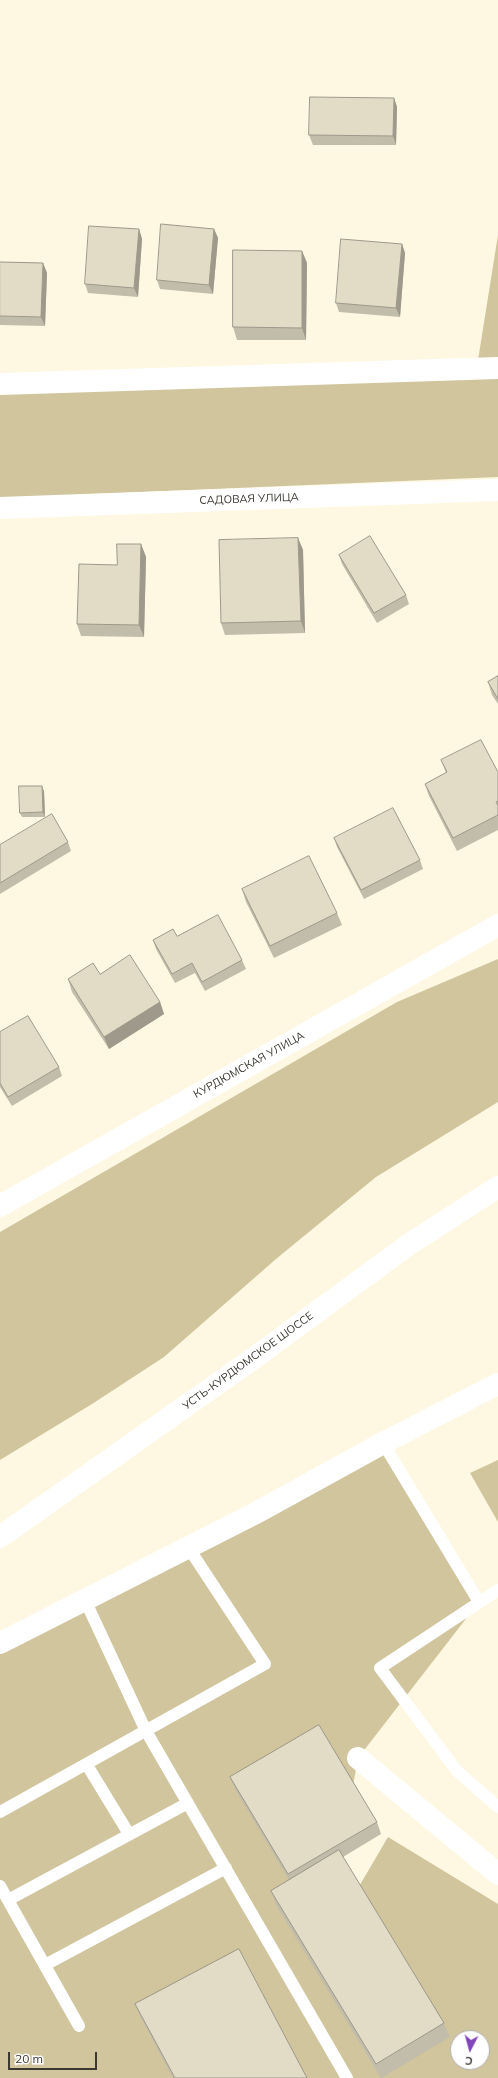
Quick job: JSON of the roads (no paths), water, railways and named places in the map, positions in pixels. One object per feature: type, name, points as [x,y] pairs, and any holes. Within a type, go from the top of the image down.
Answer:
[{"type":"street","points":[[0,384],[498,368]]},
{"type":"street","name":"САДОВАЯ УЛИЦА","points":[[0,508],[498,490]]},
{"type":"street","name":"КУРДЮМСКАЯ УЛИЦА","points":[[0,1206],[498,925]]},
{"type":"street","name":"УСТЬ-КУРДЮМСКОЕ ШОССЕ","points":[[0,1537],[254,1358],[408,1245],[498,1187]]},
{"type":"street","points":[[0,1643],[295,1493],[383,1443],[498,1384]]},
{"type":"street","points":[[358,1758],[498,1874]]},
{"type":"lane","points":[[383,1443],[479,1602]]},
{"type":"lane","points":[[0,1812],[265,1664],[188,1547]]},
{"type":"lane","points":[[498,1590],[380,1668],[457,1771],[498,1807]]},
{"type":"lane","points":[[85,1600],[146,1731],[347,2078]]},
{"type":"lane","points":[[87,1764],[129,1834]]},
{"type":"lane","points":[[8,1900],[188,1803]]},
{"type":"lane","points":[[45,1965],[226,1868]]},
{"type":"lane","points":[[0,1886],[79,2026]]}]
